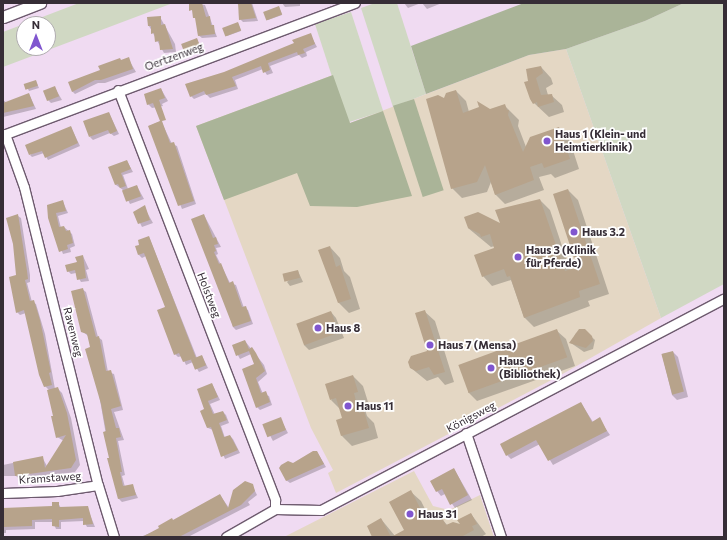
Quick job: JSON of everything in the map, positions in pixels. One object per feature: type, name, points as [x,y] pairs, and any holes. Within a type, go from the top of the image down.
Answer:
[{"type":"main road","points":[[3,17],[40,3]]},
{"type":"street","name":"Oertzenweg","points":[[4,134],[118,90],[354,3]]},
{"type":"street","name":"Holstweg","points":[[118,90],[275,500],[275,509]]},
{"type":"street","name":"Ravenweg","points":[[4,134],[35,231],[98,486],[114,537]]},
{"type":"street","name":"Königsweg","points":[[275,509],[321,510],[724,298]]},
{"type":"street","points":[[466,433],[501,537]]},
{"type":"street","name":"Kramstaweg","points":[[3,493],[57,491],[98,486]]},
{"type":"street","points":[[226,537],[275,509]]},
{"type":"shaded area","points":[[566,49],[661,318],[559,376],[336,493],[328,473],[333,470],[311,428],[196,126],[333,75],[350,123],[529,55]]},
{"type":"shaded area","points":[[414,471],[433,506],[449,510],[480,495],[494,537],[284,537]]},
{"type":"green space","points":[[79,3],[173,3],[56,47],[56,16],[45,16]]},
{"type":"green space","points":[[375,3],[397,3],[426,94],[393,107],[361,8]]},
{"type":"green space","points":[[524,3],[684,3],[645,21],[566,49],[529,55],[426,94],[411,46]]},
{"type":"green space","points":[[684,3],[724,3],[724,284],[661,318],[566,49],[645,21]]},
{"type":"green space","points":[[351,12],[383,111],[347,123],[315,24]]},
{"type":"green space","points":[[16,27],[16,56],[32,56],[3,67],[3,32]]},
{"type":"green space","points":[[333,75],[350,123],[383,111],[412,196],[357,207],[310,206],[297,173],[224,200],[196,126]]},
{"type":"green space","points":[[414,99],[444,190],[423,197],[393,106]]},
{"type":"building","points":[[189,3],[202,3],[206,17],[210,16],[211,25],[214,25],[215,34],[198,36],[195,18],[193,18],[192,10],[189,11]]},
{"type":"building","points":[[238,3],[251,3],[256,18],[239,20]]},
{"type":"building","points":[[279,6],[282,14],[266,20],[263,12]]},
{"type":"building","points":[[161,16],[161,25],[165,24],[173,49],[160,50],[159,41],[155,42],[154,33],[151,34],[151,26],[148,26],[147,17]]},
{"type":"building","points":[[238,22],[241,30],[225,36],[222,28]]},
{"type":"building","points":[[311,33],[315,44],[303,49],[305,53],[298,55],[297,52],[268,63],[270,70],[263,73],[261,66],[232,77],[236,86],[206,95],[204,91],[190,97],[185,84],[224,72],[294,43],[292,40]]},
{"type":"building","points":[[197,38],[200,46],[184,52],[181,44]]},
{"type":"building","points":[[129,57],[133,69],[101,80],[95,80],[72,92],[68,82],[100,70],[98,66],[120,58],[121,60]]},
{"type":"building","points":[[541,66],[543,73],[536,78],[541,95],[552,94],[554,102],[538,107],[537,102],[533,104],[530,99],[524,82],[528,81],[526,69]]},
{"type":"building","points":[[36,80],[38,86],[25,90],[24,84]]},
{"type":"building","points":[[55,86],[59,96],[47,101],[43,91]]},
{"type":"building","points":[[161,88],[165,98],[159,100],[166,120],[162,121],[170,143],[174,142],[194,201],[178,206],[148,126],[160,121],[153,103],[147,105],[144,94]]},
{"type":"building","name":"Haus 1 (Klein- und Heimtierklinik)","points":[[456,90],[463,113],[479,107],[477,101],[490,109],[505,104],[507,110],[509,110],[508,115],[523,152],[530,137],[559,127],[570,159],[544,168],[542,163],[530,167],[534,180],[495,195],[485,165],[477,182],[451,189],[426,99],[438,95],[444,98],[446,93]]},
{"type":"building","points":[[29,93],[34,106],[3,113],[3,103]]},
{"type":"building","points":[[109,112],[117,131],[110,134],[108,130],[89,137],[83,121]]},
{"type":"building","points":[[71,126],[78,143],[45,158],[42,151],[29,155],[25,145]]},
{"type":"building","points":[[127,160],[131,169],[121,173],[126,186],[120,188],[118,184],[115,185],[108,167]]},
{"type":"building","points":[[137,185],[141,196],[126,202],[122,190]]},
{"type":"building","points":[[568,189],[600,284],[579,291],[580,297],[524,318],[510,276],[507,277],[504,269],[482,277],[474,255],[494,248],[490,234],[481,237],[480,234],[468,228],[464,217],[478,212],[500,223],[495,210],[540,199],[565,271],[577,267],[553,194]]},
{"type":"building","points":[[63,200],[66,211],[56,213],[59,227],[64,226],[66,231],[70,230],[73,243],[67,245],[68,249],[59,252],[48,218],[47,205]]},
{"type":"building","points":[[145,205],[150,220],[138,224],[133,212]]},
{"type":"building","points":[[18,214],[28,279],[25,280],[30,301],[34,300],[40,320],[51,372],[49,373],[52,385],[44,387],[39,375],[24,310],[16,313],[9,277],[16,275],[13,244],[6,218]]},
{"type":"building","points":[[204,214],[213,238],[216,237],[218,244],[214,245],[216,251],[214,252],[219,264],[221,263],[229,283],[233,281],[242,307],[246,306],[251,321],[233,327],[191,219]]},
{"type":"building","points":[[149,236],[196,358],[183,362],[179,353],[174,355],[157,310],[165,307],[144,253],[138,255],[135,246],[139,245],[138,240]]},
{"type":"building","points":[[330,246],[336,267],[340,265],[351,299],[338,303],[318,250]]},
{"type":"building","points":[[83,255],[86,278],[77,280],[75,270],[67,272],[65,265],[77,262],[75,257]]},
{"type":"building","points":[[298,270],[300,278],[284,282],[282,274]]},
{"type":"building","points":[[83,288],[96,337],[99,336],[106,371],[111,370],[121,406],[111,409],[116,428],[119,428],[121,437],[116,438],[123,486],[133,484],[136,495],[118,499],[107,458],[109,458],[103,432],[106,431],[101,404],[85,349],[90,347],[87,334],[81,332],[71,291]]},
{"type":"building","name":"Haus 7 (Mensa)","points":[[425,310],[445,372],[434,375],[429,367],[416,371],[410,368],[408,362],[411,356],[427,351],[415,313]]},
{"type":"building","name":"Haus 8","points":[[331,311],[339,333],[304,345],[296,324]]},
{"type":"building","points":[[557,329],[567,357],[469,393],[458,365]]},
{"type":"building","points":[[579,329],[585,329],[592,336],[593,341],[586,348],[569,343]]},
{"type":"building","points":[[245,340],[249,349],[252,347],[256,353],[265,371],[256,378],[261,393],[266,391],[270,402],[256,408],[242,369],[254,364],[249,351],[236,356],[232,345]]},
{"type":"building","points":[[673,351],[684,392],[672,395],[661,354]]},
{"type":"building","points":[[202,355],[206,365],[195,370],[191,359]]},
{"type":"building","name":"Haus 11","points":[[353,375],[358,392],[354,393],[359,413],[364,411],[369,428],[341,436],[336,420],[342,418],[336,398],[330,400],[325,384]]},
{"type":"building","points":[[212,383],[218,397],[208,401],[213,414],[223,411],[227,420],[219,423],[224,437],[230,435],[238,450],[221,457],[211,427],[207,428],[200,411],[204,409],[197,389]]},
{"type":"building","points":[[58,387],[67,413],[76,460],[71,468],[15,476],[13,462],[43,456],[45,468],[66,435],[56,438],[51,416],[53,416],[47,390]]},
{"type":"building","points":[[581,402],[592,422],[600,417],[607,431],[548,461],[536,440],[506,456],[500,444]]},
{"type":"building","points":[[281,417],[286,430],[267,437],[262,424]]},
{"type":"building","points":[[313,451],[317,451],[324,464],[286,481],[279,468],[281,465],[288,461],[293,463]]},
{"type":"building","points":[[454,468],[468,495],[450,505],[442,489],[436,492],[430,481]]},
{"type":"building","points":[[245,481],[253,484],[255,491],[241,505],[179,537],[142,537],[159,528],[158,526],[172,518],[173,520],[220,494],[228,508],[233,490]]},
{"type":"building","name":"Haus 31","points":[[411,490],[426,520],[434,516],[442,518],[446,525],[453,522],[460,524],[457,520],[471,513],[477,524],[472,526],[474,530],[461,537],[391,537],[404,530],[389,502]]},
{"type":"building","points":[[52,502],[59,502],[59,507],[88,506],[93,524],[83,525],[83,518],[59,520],[59,527],[52,526],[52,519],[32,520],[32,526],[3,527],[3,508],[52,506]]},
{"type":"building","points":[[381,518],[391,537],[372,537],[367,526]]},
{"type":"place","name":"Haus 1 (Klein- und Heimtierklinik)","points":[[547,141]]},
{"type":"place","name":"Haus 3.2","points":[[574,232]]},
{"type":"place","name":"Haus 3 (Klinik für Pferde)","points":[[518,257]]},
{"type":"place","name":"Haus 8","points":[[318,328]]},
{"type":"place","name":"Haus 7 (Mensa)","points":[[430,345]]},
{"type":"place","name":"Haus 6 (Bibliothek)","points":[[491,368]]},
{"type":"place","name":"Haus 11","points":[[348,406]]},
{"type":"place","name":"Haus 31","points":[[410,514]]}]
